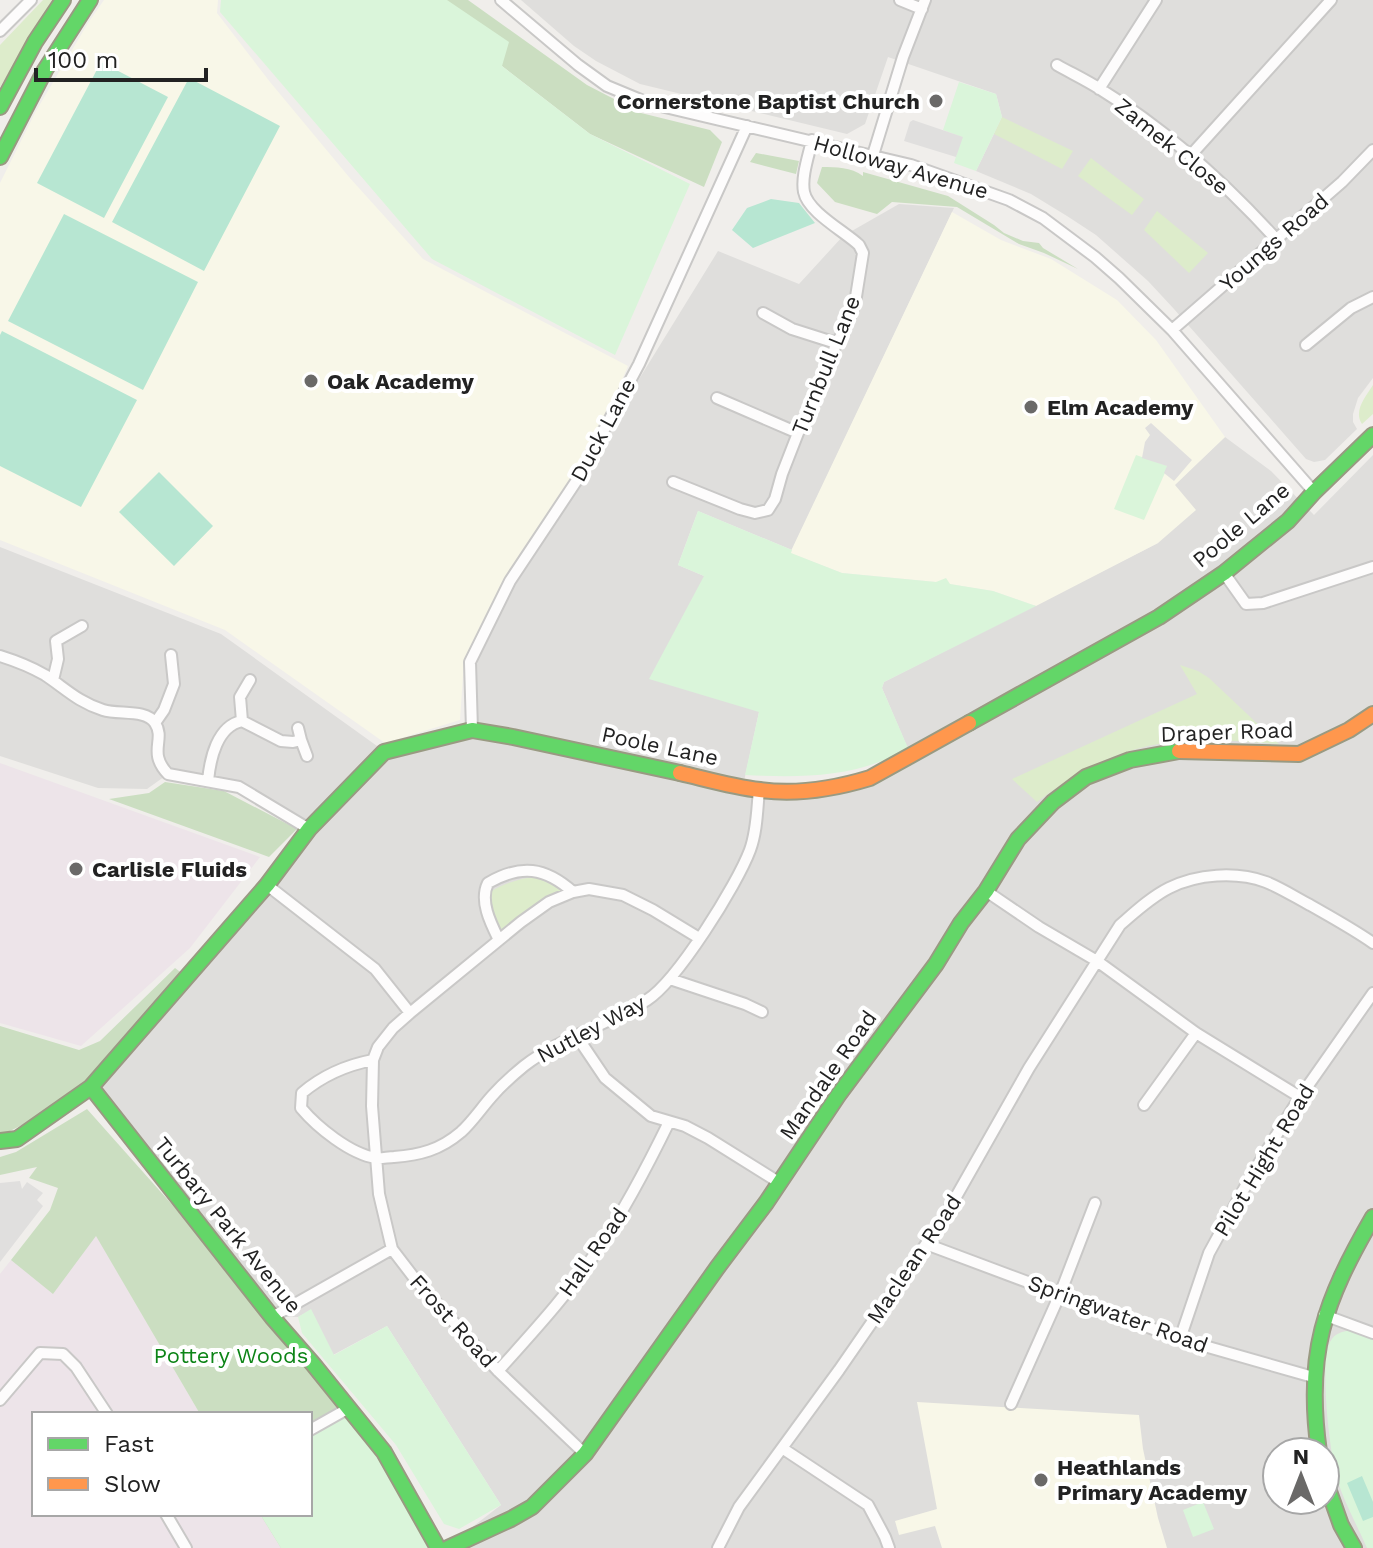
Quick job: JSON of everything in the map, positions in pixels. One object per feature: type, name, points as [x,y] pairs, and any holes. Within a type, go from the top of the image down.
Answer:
[{"type":"main road","points":[[0,107],[35,42],[63,0]]},
{"type":"main road","points":[[0,157],[45,70],[90,0]]},
{"type":"main road","name":"Poole Lane","points":[[0,1141],[17,1139],[91,1087],[267,885],[309,829],[384,752],[472,730],[759,790],[806,792],[870,778],[1159,617],[1224,573],[1288,521],[1373,435]]},
{"type":"main road","name":"Draper Road","points":[[986,891],[1018,839],[1053,802],[1086,777],[1130,760],[1181,751],[1299,754],[1349,730],[1373,714]]},
{"type":"main road","name":"Mandale Road","points":[[448,1548],[532,1507],[585,1454],[986,891]]},
{"type":"main road","name":"Turbary Park Avenue","points":[[91,1087],[272,1317],[384,1452],[438,1548]]},
{"type":"main road","points":[[1317,1436],[1313,1377],[1324,1315],[1357,1243],[1373,1217]]},
{"type":"main road","points":[[1338,1516],[1354,1548]]},
{"type":"street","points":[[0,31],[31,0]]},
{"type":"street","name":"Holloway Avenue","points":[[501,0],[607,86],[648,103],[812,140],[922,169],[977,187],[1043,218],[1111,271],[1172,330],[1314,492]]},
{"type":"street","points":[[873,155],[923,4],[900,0]]},
{"type":"street","points":[[1099,89],[1156,0]]},
{"type":"street","points":[[1190,156],[1331,0]]},
{"type":"street","name":"Zamek Close","points":[[1057,65],[1139,116],[1190,156],[1244,203],[1277,240]]},
{"type":"street","name":"Duck Lane","points":[[472,730],[470,662],[510,581],[579,477],[635,370],[747,126]]},
{"type":"street","name":"Turnbull Lane","points":[[673,482],[740,509],[755,513],[768,510],[836,343],[844,332],[855,303],[863,253],[848,234],[815,210],[804,193],[812,140]]},
{"type":"street","name":"Youngs Road","points":[[1172,330],[1342,182],[1373,150]]},
{"type":"street","points":[[1306,345],[1351,308],[1373,297]]},
{"type":"street","points":[[763,313],[792,329],[836,343]]},
{"type":"street","points":[[717,398],[798,433]]},
{"type":"street","points":[[1224,573],[1246,604],[1263,603],[1373,567]]},
{"type":"street","points":[[53,680],[58,659],[56,641],[82,626]]},
{"type":"street","points":[[155,723],[174,684],[171,655]]},
{"type":"street","points":[[0,656],[31,667],[91,705],[113,713],[145,715],[155,723],[157,756],[168,774],[239,787],[309,829]]},
{"type":"street","points":[[242,721],[240,697],[250,680]]},
{"type":"street","points":[[208,781],[213,753],[231,725],[242,721],[281,741],[301,740]]},
{"type":"street","points":[[298,728],[307,756]]},
{"type":"street","name":"Nutley Way","points":[[377,1158],[414,1155],[444,1145],[468,1125],[493,1094],[524,1066],[659,992],[732,886],[751,847],[759,790]]},
{"type":"street","points":[[499,940],[488,918],[485,890],[488,883],[520,871],[530,871],[547,874],[573,892]]},
{"type":"street","points":[[1097,961],[1120,925],[1169,888],[1192,880],[1226,875],[1263,881],[1282,889],[1373,943]]},
{"type":"street","points":[[267,885],[375,969],[410,1013]]},
{"type":"street","points":[[377,1158],[354,1151],[328,1133],[301,1108],[302,1093],[357,1063],[373,1060],[378,1047],[393,1028],[549,902],[589,889],[623,895],[699,938]]},
{"type":"street","points":[[986,891],[1097,961],[1196,1033],[1300,1097]]},
{"type":"street","name":"Maclean Road","points":[[718,1548],[739,1507],[944,1218],[1029,1068],[1097,961]]},
{"type":"street","points":[[670,979],[762,1012]]},
{"type":"street","name":"Pilot Hight Road","points":[[1180,1339],[1209,1253],[1250,1178],[1300,1097],[1373,993]]},
{"type":"street","points":[[1144,1105],[1196,1033]]},
{"type":"street","points":[[576,1035],[605,1078],[651,1116],[685,1126],[780,1183]]},
{"type":"street","name":"Frost Road","points":[[373,1060],[372,1106],[379,1194],[392,1249],[498,1371],[585,1454]]},
{"type":"street","name":"Hall Road","points":[[498,1371],[554,1308],[599,1248],[640,1182],[669,1122]]},
{"type":"street","points":[[1011,1404],[1060,1294],[1095,1203]]},
{"type":"street","name":"Springwater Road","points":[[926,1244],[1180,1339],[1313,1377]]},
{"type":"street","points":[[272,1317],[392,1249]]},
{"type":"street","points":[[1324,1315],[1373,1333]]},
{"type":"street","points":[[0,1400],[40,1353],[63,1354],[76,1367],[106,1412]]},
{"type":"street","points":[[312,1429],[349,1408]]},
{"type":"street","points":[[782,1448],[868,1505],[889,1548]]},
{"type":"street","points":[[167,1516],[186,1548]]},
{"type":"shaded area","name":"Oak Academy","points":[[104,0],[218,0],[217,13],[270,82],[423,259],[628,366],[572,476],[514,565],[464,660],[460,720],[385,743],[225,630],[0,540],[0,183],[36,111]]},
{"type":"shaded area","points":[[521,0],[1373,0],[1373,378],[1358,398],[1353,414],[1357,429],[1325,460],[1314,462],[1306,459],[1148,281],[1096,235],[1031,194],[976,171],[1002,117],[996,94],[888,57],[865,124],[847,134],[640,84],[574,46]]},
{"type":"shaded area","points":[[913,120],[963,137],[956,157],[904,141]]},
{"type":"shaded area","points":[[899,204],[954,208],[792,550],[698,511],[678,565],[704,576],[759,712],[743,786],[759,790],[854,783],[911,756],[882,688],[884,682],[1158,543],[1174,485],[1225,437],[1271,471],[1314,515],[1373,455],[1373,1548],[445,1548],[501,1505],[387,1326],[333,1355],[311,1310],[298,1317],[272,1317],[91,1087],[309,829],[239,787],[168,774],[147,789],[98,788],[0,756],[0,547],[221,634],[384,751],[471,730],[470,662],[510,581],[575,483],[718,251],[799,284],[843,236]]},
{"type":"shaded area","name":"Elm Academy","points":[[952,212],[1001,240],[1051,259],[1117,300],[1156,340],[1225,437],[1175,485],[1196,510],[1158,543],[1036,606],[993,591],[842,573],[790,553]]},
{"type":"shaded area","points":[[1151,423],[1192,460],[1174,481],[1164,473],[1167,466],[1142,458],[1145,442],[1150,435],[1145,428]]},
{"type":"shaded area","points":[[0,763],[260,857],[190,948],[81,1046],[0,1023]]},
{"type":"shaded area","points":[[20,1181],[22,1189],[27,1182],[43,1193],[37,1200],[43,1206],[0,1262],[0,1183]]},
{"type":"shaded area","points":[[96,1235],[199,1412],[32,1412],[32,1516],[262,1516],[281,1548],[0,1548],[0,1274],[11,1260]]},
{"type":"shaded area","name":"Heathlands Primary Academy","points":[[917,1402],[1139,1415],[1143,1449],[1167,1548],[942,1548],[935,1526],[899,1535],[895,1521],[937,1509]]},
{"type":"green space","points":[[43,0],[54,0],[0,87],[0,45]]},
{"type":"green space","points":[[221,0],[447,0],[509,42],[502,66],[590,134],[690,184],[615,355],[432,259],[220,12]]},
{"type":"green space","points":[[445,0],[468,0],[587,85],[641,113],[710,130],[722,142],[704,187],[590,134],[502,66]]},
{"type":"green space","points":[[101,62],[168,97],[104,218],[37,183]]},
{"type":"green space","points":[[189,78],[280,126],[204,271],[112,222]]},
{"type":"green space","points":[[959,82],[996,94],[1002,117],[976,171],[954,163],[962,137],[943,130]]},
{"type":"green space","points":[[1002,117],[1073,151],[1062,169],[994,134]]},
{"type":"green space","points":[[756,153],[799,161],[796,174],[750,162]]},
{"type":"green space","points":[[1091,158],[1144,199],[1132,215],[1078,176]]},
{"type":"green space","points":[[822,167],[848,169],[863,176],[863,172],[948,196],[1004,233],[1023,241],[1039,243],[1078,269],[1019,244],[957,207],[892,202],[877,214],[835,202],[817,183]]},
{"type":"green space","points":[[771,199],[799,203],[815,223],[753,248],[732,230],[747,208]]},
{"type":"green space","points":[[1157,211],[1208,253],[1189,273],[1144,230]]},
{"type":"green space","points":[[64,214],[198,282],[143,390],[8,321]]},
{"type":"green space","points":[[2,331],[137,400],[81,507],[0,466]]},
{"type":"green space","points":[[1373,385],[1373,414],[1362,424],[1360,409]]},
{"type":"green space","points":[[1136,455],[1168,466],[1144,520],[1114,509]]},
{"type":"green space","points":[[159,472],[213,526],[174,566],[119,512]]},
{"type":"green space","points":[[698,511],[842,573],[936,582],[946,578],[950,584],[993,591],[1036,606],[884,682],[882,688],[908,748],[889,758],[849,771],[808,776],[745,775],[759,712],[649,679],[704,576],[678,565]]},
{"type":"green space","points":[[1180,665],[1209,678],[1279,744],[1210,740],[1139,748],[1098,763],[1037,802],[1012,779],[1197,694]]},
{"type":"green space","points":[[165,782],[224,791],[297,829],[269,857],[109,799],[149,793]]},
{"type":"green space","points":[[536,877],[560,891],[500,931],[490,892],[512,882]]},
{"type":"green space","points":[[175,968],[183,974],[82,1085],[26,1123],[0,1133],[0,1026],[79,1050],[100,1041]]},
{"type":"green space","name":"Pottery Woods","points":[[87,1109],[272,1317],[384,1452],[281,1548],[261,1516],[312,1516],[312,1412],[199,1412],[96,1236],[53,1294],[11,1260],[50,1210],[58,1188],[29,1178],[37,1167],[0,1175],[0,1157],[16,1152]]},
{"type":"green space","points":[[311,1309],[334,1355],[387,1326],[501,1505],[459,1529],[444,1524],[396,1445],[302,1333],[298,1317]]},
{"type":"green space","points":[[1351,1330],[1373,1334],[1373,1548],[1367,1548],[1341,1490],[1341,1436],[1330,1436],[1325,1369],[1330,1342],[1341,1332]]},
{"type":"green space","points":[[349,1408],[434,1548],[281,1548],[261,1516],[312,1516],[312,1429]]},
{"type":"green space","points":[[1362,1476],[1373,1502],[1373,1517],[1363,1521],[1347,1483]]},
{"type":"green space","points":[[1203,1502],[1214,1529],[1193,1537],[1183,1510]]},
{"type":"traffic: fast","points":[[0,107],[35,42],[63,0]]},
{"type":"traffic: fast","points":[[0,157],[45,70],[90,0]]},
{"type":"traffic: fast","points":[[969,723],[1159,617],[1224,573],[1288,521],[1373,435]]},
{"type":"traffic: fast","points":[[0,1141],[17,1139],[91,1087],[267,885],[309,829],[384,752],[472,730],[680,773]]},
{"type":"traffic: fast","points":[[448,1548],[532,1507],[585,1454],[766,1203],[839,1094],[936,964],[1018,839],[1053,802],[1086,777],[1130,760],[1179,751]]},
{"type":"traffic: fast","points":[[91,1087],[272,1317],[384,1452],[438,1548]]},
{"type":"traffic: fast","points":[[1317,1436],[1315,1385],[1322,1329],[1342,1276],[1373,1217]]},
{"type":"traffic: fast","points":[[1338,1516],[1354,1548]]},
{"type":"traffic: slow","points":[[1179,751],[1299,754],[1349,730],[1373,714]]},
{"type":"traffic: slow","points":[[680,773],[760,790],[788,792],[829,788],[870,778],[969,723]]},
{"type":"place","name":"Cornerstone Baptist Church","points":[[936,101]]},
{"type":"place","name":"Oak Academy","points":[[311,381]]},
{"type":"place","name":"Elm Academy","points":[[1031,407]]},
{"type":"place","name":"Carlisle Fluids","points":[[76,869]]},
{"type":"place","name":"Heathlands Primary Academy","points":[[1041,1480]]}]
